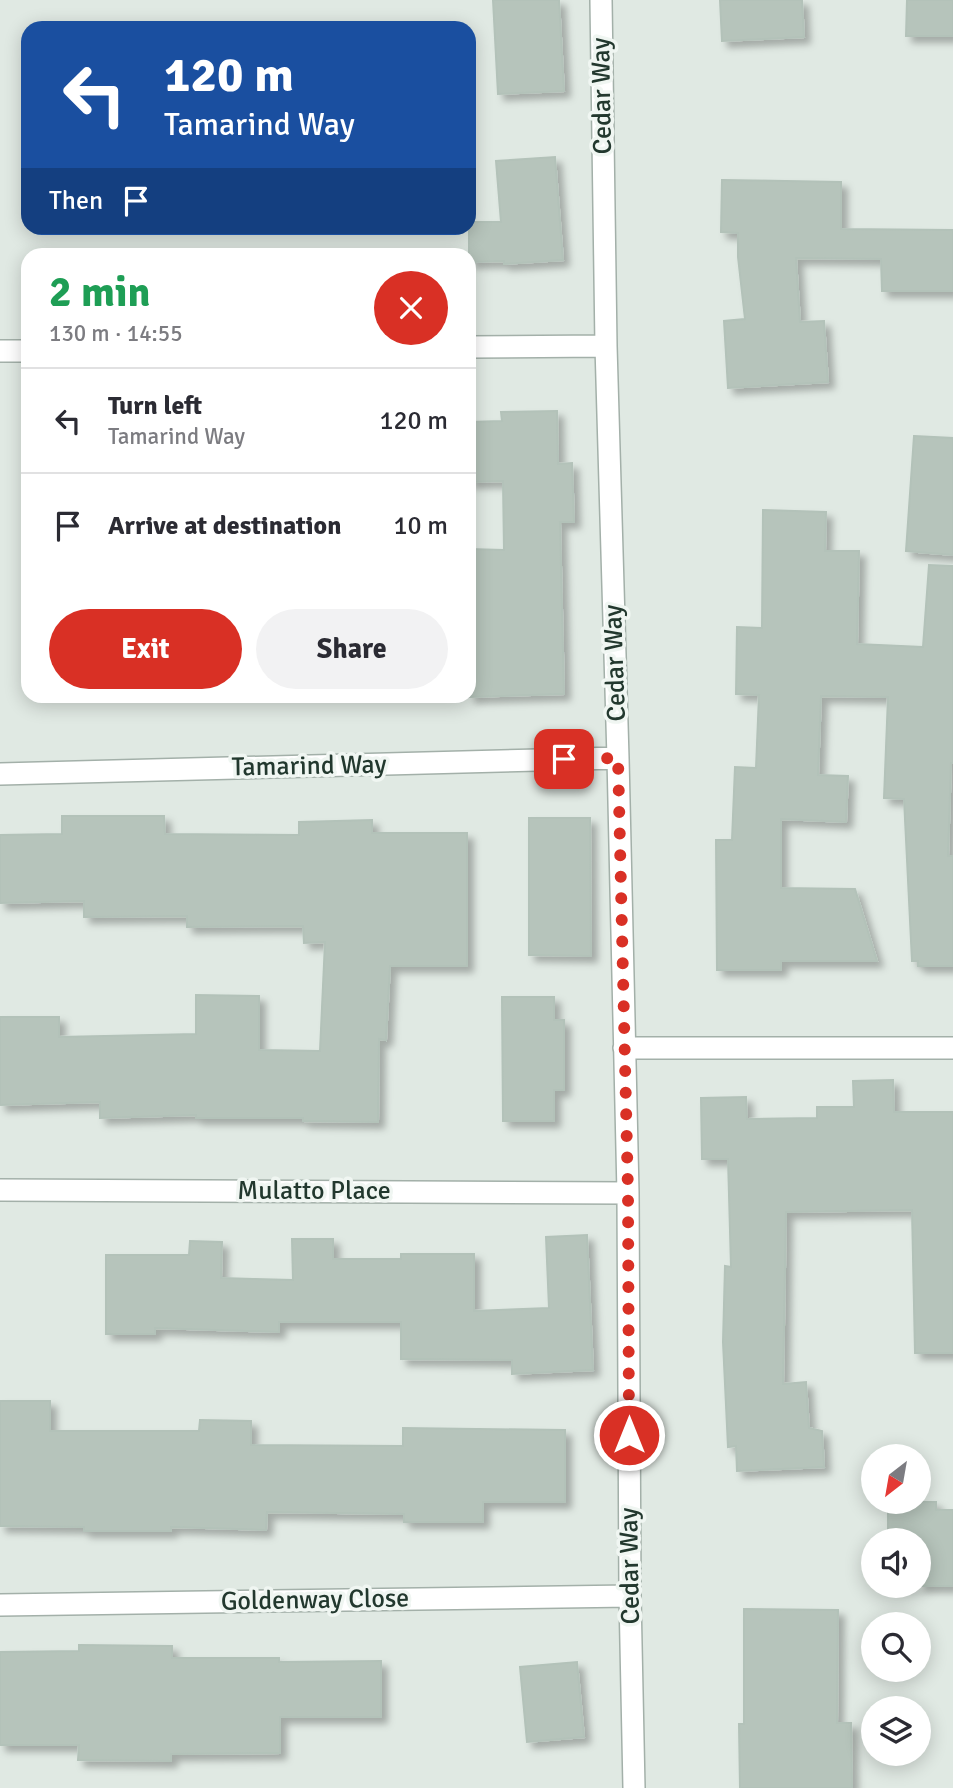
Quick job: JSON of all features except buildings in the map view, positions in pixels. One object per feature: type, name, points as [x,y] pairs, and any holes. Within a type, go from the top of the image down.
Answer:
[{"type":"street","name":"Cedar Way","points":[[601,0],[606,346],[628,1193],[634,1788]]},
{"type":"street","points":[[476,347],[606,346]]},
{"type":"street","points":[[0,351],[21,351]]},
{"type":"street","name":"Tamarind Way","points":[[0,774],[618,758]]},
{"type":"street","points":[[624,1048],[953,1048]]},
{"type":"street","name":"Mulatto Place","points":[[0,1189],[628,1193]]},
{"type":"street","name":"Goldenway Close","points":[[0,1605],[630,1596]]},
{"type":"route","points":[[564,759],[618,758],[628,1193],[629,1435]]}]
